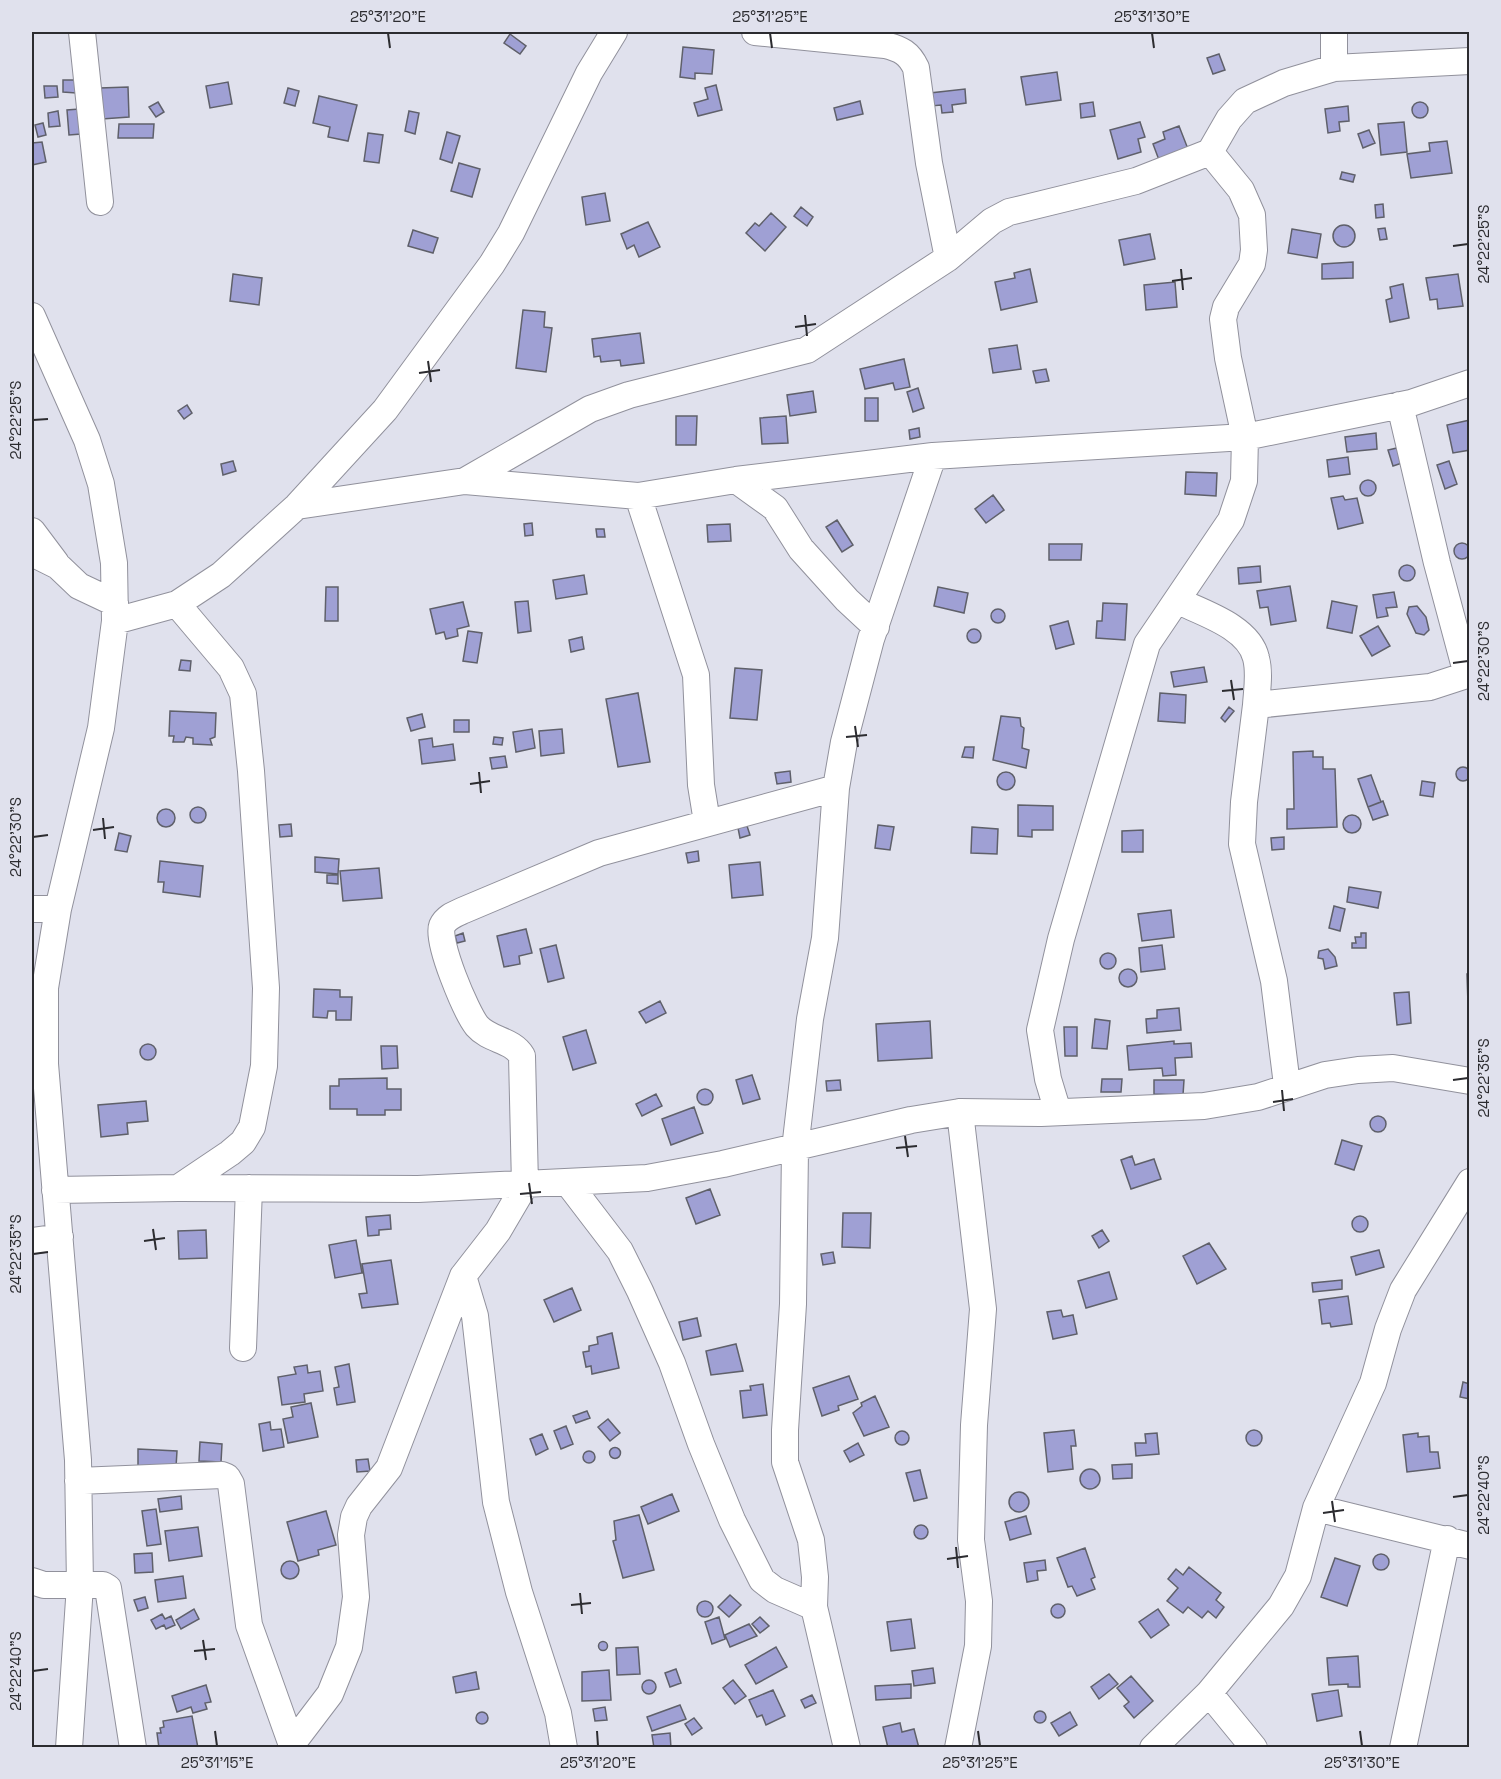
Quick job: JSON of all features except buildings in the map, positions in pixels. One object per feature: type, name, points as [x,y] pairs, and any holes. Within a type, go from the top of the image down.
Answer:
[{"type":"street","points":[[86,32],[100,202]]},
{"type":"street","points":[[32,531],[58,566],[115,612],[177,604],[221,575],[297,506],[385,410],[492,264],[530,198],[590,72],[614,32]]},
{"type":"street","points":[[755,32],[885,45],[903,50],[911,57],[916,68],[929,163],[948,258]]},
{"type":"street","points":[[1334,32],[1334,68]]},
{"type":"street","points":[[465,481],[590,409],[628,395],[807,350],[948,258],[992,220],[1009,212],[1136,181],[1210,152],[1229,119],[1245,101],[1261,92],[1334,68],[1470,61]]},
{"type":"street","points":[[1058,1112],[1048,1079],[1040,1030],[1056,962],[1147,644],[1232,520],[1244,481],[1245,437],[1228,358],[1223,320],[1226,307],[1252,264],[1254,250],[1252,215],[1241,190],[1210,152]]},
{"type":"street","points":[[32,316],[87,440],[100,484],[114,564],[115,612],[101,728],[58,909],[45,988],[44,1023],[55,1190],[78,1481],[80,1585],[69,1748]]},
{"type":"street","points":[[297,506],[465,481],[638,496],[736,480],[933,456],[1245,437],[1400,405],[1470,383]]},
{"type":"street","points":[[1256,705],[1430,687],[1468,674],[1437,563],[1400,405]]},
{"type":"street","points":[[848,1748],[814,1607],[815,1577],[811,1540],[791,1483],[784,1451],[793,1304],[795,1149],[810,1019],[825,938],[837,788],[852,710],[876,627],[933,456]]},
{"type":"street","points":[[736,480],[775,508],[801,549],[847,600],[876,627]]},
{"type":"street","points":[[638,496],[696,675],[701,785],[706,822]]},
{"type":"street","points":[[32,553],[58,566]]},
{"type":"street","points":[[1178,601],[1229,627],[1249,643],[1256,656],[1258,671],[1256,705],[1244,802],[1242,844],[1272,969],[1287,1085]]},
{"type":"street","points":[[177,604],[231,668],[243,694],[251,771],[266,988],[264,1066],[252,1127],[243,1142],[230,1153],[178,1188]]},
{"type":"street","points":[[292,1746],[319,1711],[341,1670],[355,1612],[356,1573],[351,1535],[354,1517],[359,1506],[382,1480],[388,1468],[463,1276],[498,1231],[525,1185],[522,1056],[513,1045],[491,1037],[477,1026],[469,1013],[441,937],[445,919],[573,862],[706,822],[837,788]]},
{"type":"street","points":[[32,909],[58,909]]},
{"type":"street","points":[[55,1190],[418,1189],[647,1178],[795,1149],[910,1120],[960,1112],[1058,1112],[1204,1106],[1258,1097],[1287,1085],[1325,1075],[1392,1068],[1470,1081]]},
{"type":"street","points":[[958,1748],[978,1646],[979,1601],[971,1540],[974,1425],[983,1309],[960,1112]]},
{"type":"street","points":[[1153,1748],[1209,1693],[1281,1606],[1298,1576],[1316,1508],[1373,1383],[1388,1329],[1403,1290],[1470,1182]]},
{"type":"street","points":[[568,1183],[620,1251],[640,1291],[672,1363],[701,1444],[732,1520],[762,1580],[775,1590],[814,1607]]},
{"type":"street","points":[[243,1348],[249,1188]]},
{"type":"street","points":[[32,1241],[60,1237]]},
{"type":"street","points":[[463,1276],[475,1316],[496,1502],[519,1592],[558,1713],[564,1748]]},
{"type":"street","points":[[78,1481],[227,1477],[231,1484],[249,1625],[292,1746]]},
{"type":"street","points":[[1316,1508],[1458,1543],[1403,1748]]},
{"type":"street","points":[[32,1581],[44,1585],[103,1585],[109,1592],[132,1748]]},
{"type":"street","points":[[1209,1693],[1254,1748]]}]
